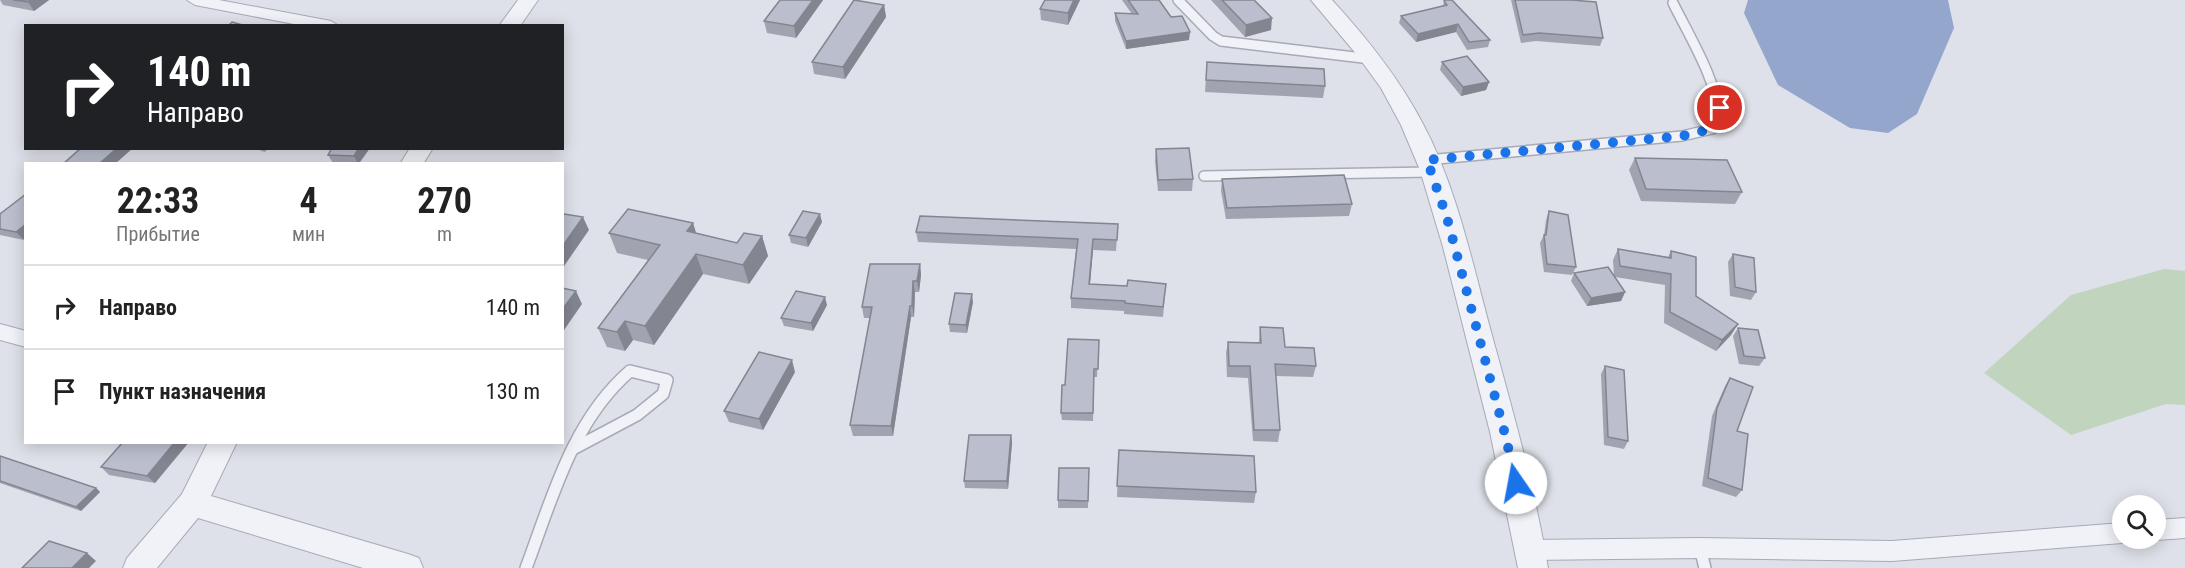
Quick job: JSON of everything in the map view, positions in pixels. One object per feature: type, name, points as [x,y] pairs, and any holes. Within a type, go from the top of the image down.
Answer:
[{"type":"street","points":[[200,0],[321,24]]},
{"type":"street","points":[[510,24],[528,0]]},
{"type":"street","points":[[1321,0],[1371,59],[1409,118],[1429,166],[1447,218],[1506,438],[1531,559],[1703,558],[1892,551],[2112,534]]},
{"type":"street","points":[[0,332],[24,338]]},
{"type":"street","points":[[138,568],[192,503],[223,444]]},
{"type":"street","points":[[192,503],[408,568]]},
{"type":"street","points":[[2166,529],[2185,528]]},
{"type":"lane","points":[[1178,0],[1213,36],[1221,41],[1371,59]]},
{"type":"lane","points":[[1204,176],[1429,166],[1660,139],[1712,129],[1720,122],[1720,108],[1714,89],[1673,3]]},
{"type":"lane","points":[[526,568],[573,449],[601,397],[616,380],[630,371],[667,380],[663,394],[637,415],[573,449]]},
{"type":"green space","points":[[2164,269],[2185,271],[2185,405],[2166,404],[2071,435],[1984,373],[2071,295]]},
{"type":"water","points":[[1748,0],[1948,0],[1954,28],[1917,114],[1888,133],[1850,128],[1778,85],[1744,13]]},
{"type":"building","points":[[780,0],[813,0],[794,26],[764,21]]},
{"type":"building","points":[[854,0],[884,5],[843,67],[812,62]]},
{"type":"building","points":[[1045,0],[1074,0],[1068,13],[1040,9]]},
{"type":"building","points":[[1128,0],[1159,0],[1171,17],[1182,16],[1190,32],[1126,41],[1115,13],[1138,14]]},
{"type":"building","points":[[1222,0],[1254,0],[1272,18],[1246,25]]},
{"type":"building","points":[[1445,0],[1452,0],[1490,40],[1469,42],[1458,24],[1418,34],[1401,16],[1447,5]]},
{"type":"building","points":[[1515,0],[1596,2],[1603,38],[1539,33],[1523,35]]},
{"type":"building","points":[[1467,56],[1489,82],[1463,87],[1442,62]]},
{"type":"building","points":[[1207,62],[1324,69],[1325,86],[1206,80]]},
{"type":"building","points":[[1189,148],[1193,179],[1158,180],[1156,149]]},
{"type":"building","points":[[79,150],[115,150],[101,162],[65,162]]},
{"type":"building","points":[[331,150],[358,150],[354,156],[328,155]]},
{"type":"building","points":[[1635,158],[1727,160],[1742,192],[1646,189]]},
{"type":"building","points":[[1344,175],[1352,204],[1227,208],[1222,179]]},
{"type":"building","points":[[24,196],[24,226],[16,232],[0,229],[0,214]]},
{"type":"building","points":[[628,209],[693,223],[687,231],[737,243],[744,233],[762,236],[743,265],[696,254],[645,326],[625,321],[617,332],[598,328],[660,245],[609,233]]},
{"type":"building","points":[[803,211],[820,214],[806,238],[789,235]]},
{"type":"building","points":[[1549,211],[1568,215],[1576,267],[1547,264],[1544,235],[1546,235]]},
{"type":"building","points":[[564,214],[583,217],[564,244]]},
{"type":"building","points":[[920,216],[1118,224],[1117,240],[1093,239],[1089,284],[1127,286],[1128,280],[1166,284],[1163,307],[1125,303],[1125,301],[1071,298],[1078,239],[916,232]]},
{"type":"building","points":[[1618,249],[1671,258],[1671,251],[1696,257],[1696,296],[1738,324],[1722,340],[1670,312],[1671,274],[1620,266]]},
{"type":"building","points":[[1733,254],[1754,258],[1756,292],[1735,287]]},
{"type":"building","points":[[870,264],[920,264],[917,281],[913,281],[912,306],[910,306],[891,426],[850,425],[872,307],[862,307]]},
{"type":"building","points":[[1608,267],[1625,292],[1591,298],[1574,273]]},
{"type":"building","points":[[564,288],[576,291],[564,307]]},
{"type":"building","points":[[796,291],[825,297],[811,323],[781,318]]},
{"type":"building","points":[[955,293],[972,294],[966,325],[949,324]]},
{"type":"building","points":[[1260,327],[1283,328],[1285,347],[1314,348],[1316,366],[1275,364],[1280,430],[1254,430],[1250,366],[1229,366],[1228,342],[1261,343]]},
{"type":"building","points":[[1738,328],[1758,330],[1765,358],[1744,356]]},
{"type":"building","points":[[1068,339],[1099,340],[1098,369],[1094,369],[1093,413],[1061,413]]},
{"type":"building","points":[[759,352],[792,360],[759,419],[724,411]]},
{"type":"building","points":[[1605,366],[1624,370],[1628,441],[1608,437]]},
{"type":"building","points":[[1730,378],[1753,387],[1737,431],[1748,434],[1742,490],[1708,478],[1717,408]]},
{"type":"building","points":[[969,435],[1011,435],[1007,481],[964,481]]},
{"type":"building","points":[[121,444],[173,444],[147,476],[101,467]]},
{"type":"building","points":[[1119,450],[1254,456],[1256,492],[1117,486]]},
{"type":"building","points":[[0,456],[96,488],[76,507],[0,481]]},
{"type":"building","points":[[1059,468],[1089,468],[1088,501],[1058,500]]},
{"type":"building","points":[[49,541],[87,553],[72,568],[22,568]]},
{"type":"route","points":[[1516,483],[1447,218],[1427,160],[1682,136],[1712,129],[1720,122],[1720,108]]}]
